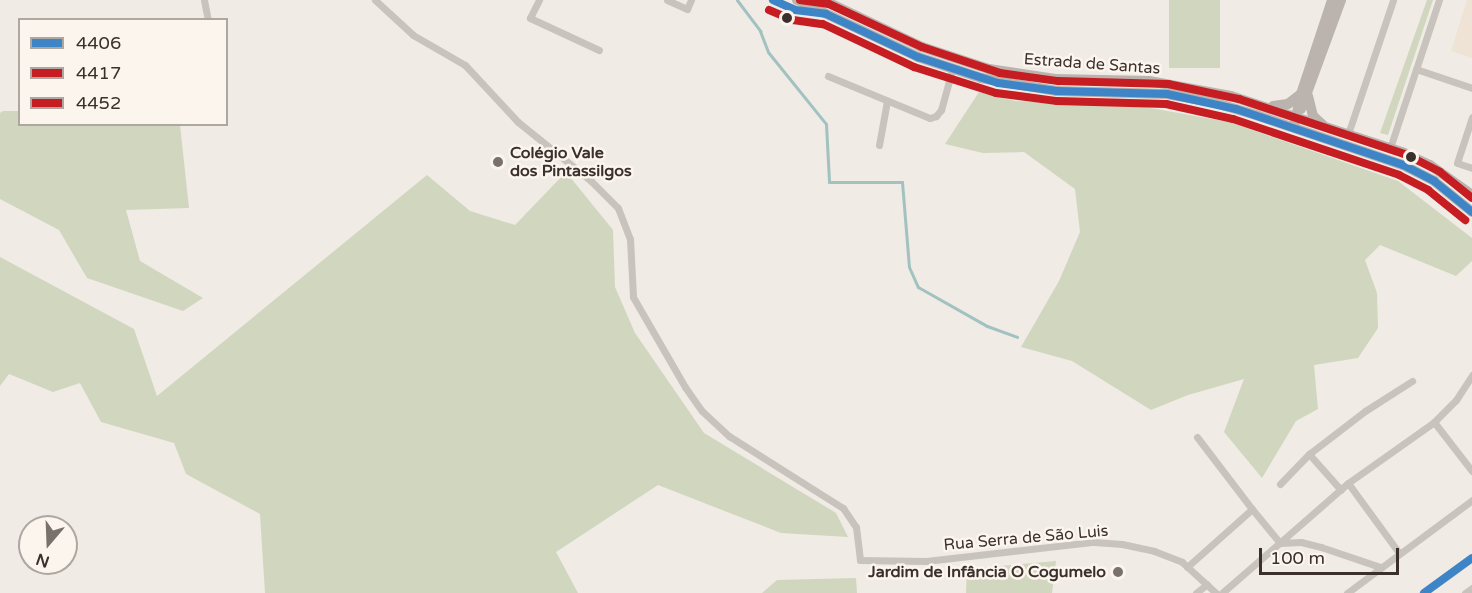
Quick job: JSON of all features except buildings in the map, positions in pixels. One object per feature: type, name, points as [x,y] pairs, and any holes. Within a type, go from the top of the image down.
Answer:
[{"type":"main road","name":"Estrada de Santas","points":[[797,0],[897,48],[952,70],[1020,87],[1057,91],[1141,92],[1190,98],[1295,123]]},
{"type":"main road","name":"Estrada de Santas","points":[[823,0],[922,47],[989,69],[1055,79],[1177,84],[1263,106],[1295,123]]},
{"type":"main road","points":[[1295,123],[1332,0]]},
{"type":"main road","points":[[1263,106],[1280,107],[1304,95],[1341,0]]},
{"type":"main road","points":[[1304,95],[1313,116],[1326,127]]},
{"type":"main road","points":[[1295,123],[1326,127],[1390,148],[1430,165],[1472,195]]},
{"type":"main road","points":[[1295,123],[1419,173],[1447,190],[1472,212]]},
{"type":"street","points":[[204,0],[208,18]]},
{"type":"street","name":"Rua Serra de São Luis","points":[[375,0],[413,35],[465,65],[518,122],[591,181],[618,208],[630,239],[633,297],[685,387],[702,411],[729,436],[843,508],[856,527],[860,560],[926,561],[1094,542],[1122,544],[1154,551],[1187,567],[1216,593]]},
{"type":"street","points":[[539,0],[530,18],[599,50]]},
{"type":"street","points":[[667,0],[687,9],[691,0]]},
{"type":"street","points":[[1348,134],[1393,0]]},
{"type":"street","points":[[1390,148],[1439,0]]},
{"type":"street","points":[[1416,69],[1472,88]]},
{"type":"street","points":[[828,76],[926,117],[934,118],[940,110],[952,70]]},
{"type":"street","points":[[879,145],[887,101]]},
{"type":"street","points":[[1472,117],[1457,163],[1472,168]]},
{"type":"street","points":[[1222,593],[1348,483],[1434,422],[1456,400],[1472,375]]},
{"type":"street","points":[[1280,483],[1310,454],[1365,411],[1412,381]]},
{"type":"street","points":[[1434,422],[1472,471]]},
{"type":"street","points":[[1197,437],[1251,509],[1280,543]]},
{"type":"street","points":[[1310,454],[1341,490]]},
{"type":"street","points":[[1348,483],[1399,554]]},
{"type":"street","points":[[1347,593],[1472,500]]},
{"type":"street","points":[[1187,567],[1251,509]]},
{"type":"street","points":[[1280,543],[1301,542],[1380,567]]},
{"type":"street","points":[[1424,593],[1472,558]]},
{"type":"street","points":[[1196,593],[1207,584]]},
{"type":"street","points":[[1465,593],[1472,588]]},
{"type":"green space","points":[[1169,0],[1220,0],[1220,68],[1169,68]]},
{"type":"green space","points":[[1427,0],[1433,0],[1388,135],[1380,133]]},
{"type":"green space","points":[[979,92],[1015,101],[1145,107],[1229,122],[1398,181],[1472,238],[1472,261],[1456,276],[1380,245],[1365,260],[1377,293],[1378,328],[1358,358],[1314,365],[1318,409],[1296,421],[1262,478],[1224,432],[1244,379],[1188,395],[1151,410],[1072,361],[1021,347],[1059,281],[1080,232],[1075,189],[1024,152],[983,153],[945,144]]},
{"type":"green space","points":[[18,111],[18,126],[180,126],[189,208],[126,210],[140,261],[203,298],[183,311],[87,278],[59,230],[0,199],[0,113]]},
{"type":"green space","points":[[566,172],[613,230],[615,287],[635,333],[704,433],[836,513],[848,537],[781,533],[658,485],[556,552],[578,593],[265,593],[260,514],[186,474],[174,443],[101,422],[80,383],[53,392],[9,374],[0,386],[0,257],[134,329],[157,396],[427,175],[470,211],[515,225]]},
{"type":"green space","points":[[1056,561],[1052,593],[966,593],[967,569]]},
{"type":"green space","points":[[856,578],[857,593],[762,593],[777,580]]},
{"type":"shaded area","points":[[1467,0],[1472,0],[1472,58],[1451,51]]},
{"type":"waterway","points":[[737,0],[760,31],[768,52],[826,124],[829,182],[902,182],[909,267],[918,287],[987,326],[1017,337]]},
{"type":"transit line","name":"4406","points":[[773,0],[795,10],[826,14],[918,57],[998,83],[1057,91],[1167,94],[1236,109],[1403,165],[1434,181],[1472,212]]},
{"type":"transit line","name":"4452","points":[[800,0],[829,4],[922,47],[1000,73],[1058,81],[1168,84],[1239,99],[1407,155],[1440,172],[1472,198]]},
{"type":"transit line","name":"4417","points":[[769,10],[793,20],[823,24],[914,67],[996,93],[1057,101],[1166,104],[1233,119],[1399,175],[1428,190],[1465,220]]},
{"type":"transit line","name":"4406","points":[[1424,593],[1472,558]]},
{"type":"place","name":"Colégio Vale dos Pintassilgos","points":[[498,162]]},
{"type":"place","name":"Jardim de Infância O Cogumelo","points":[[1118,572]]}]
